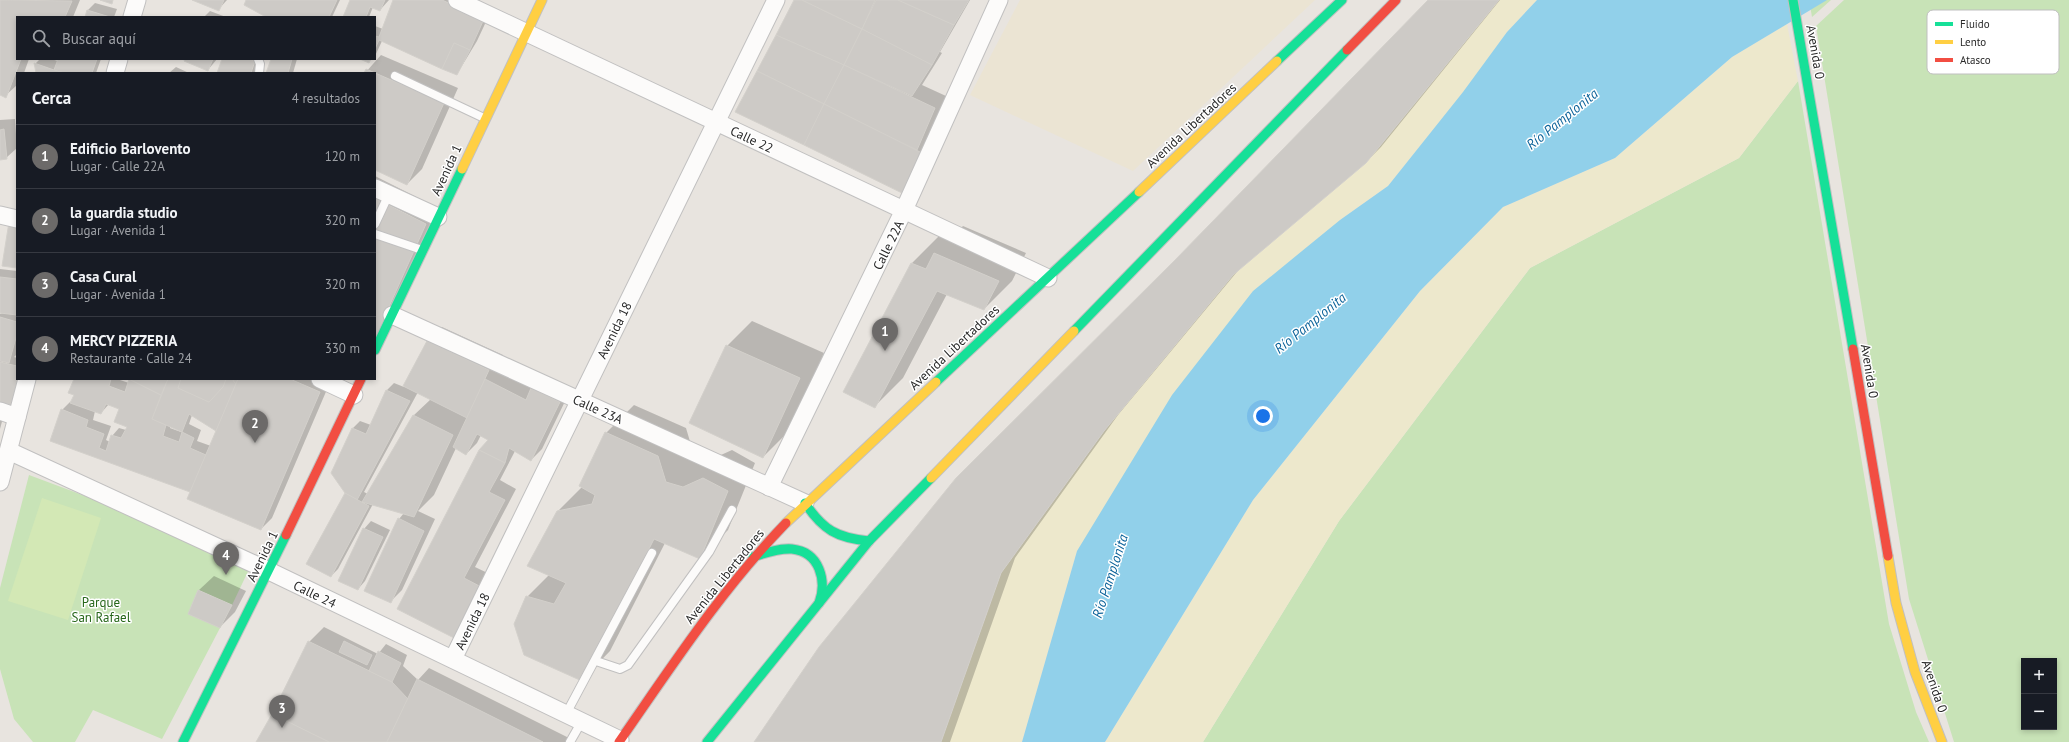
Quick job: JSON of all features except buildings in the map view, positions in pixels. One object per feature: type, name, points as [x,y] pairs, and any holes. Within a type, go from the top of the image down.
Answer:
[{"type":"main road","name":"Avenida 1","points":[[376,348],[542,0]]},
{"type":"main road","name":"Avenida Libertadores","points":[[620,741],[709,612],[752,558],[805,503],[1048,278],[1342,0]]},
{"type":"main road","points":[[707,742],[869,541],[1396,0]]},
{"type":"main road","name":"Avenida 0","points":[[1794,0],[1896,602],[1915,672],[1942,742]]},
{"type":"main road","name":"Avenida 1","points":[[183,742],[269,571],[361,380]]},
{"type":"main road","points":[[805,503],[815,520],[831,532],[849,540],[869,541]]},
{"type":"main road","points":[[752,558],[784,549],[799,551],[813,559],[823,576],[824,587],[822,597],[817,606]]},
{"type":"street","points":[[132,16],[137,0]]},
{"type":"street","name":"Calle 22","points":[[457,0],[1048,278]]},
{"type":"street","name":"Avenida 18","points":[[453,660],[776,0]]},
{"type":"street","name":"Calle 22A","points":[[769,487],[904,210],[999,0]]},
{"type":"street","points":[[382,191],[438,217]]},
{"type":"street","points":[[0,215],[16,219]]},
{"type":"street","name":"Calle 23A","points":[[392,315],[805,503]]},
{"type":"street","points":[[0,482],[27,380]]},
{"type":"street","points":[[322,380],[354,395]]},
{"type":"street","points":[[0,411],[17,416]]},
{"type":"street","name":"Calle 24","points":[[9,451],[269,571],[582,721],[620,741]]},
{"type":"lane","points":[[258,60],[260,64],[259,72]]},
{"type":"lane","points":[[395,76],[485,118]]},
{"type":"lane","points":[[376,219],[382,191]]},
{"type":"lane","points":[[376,234],[422,250]]},
{"type":"lane","points":[[596,660],[620,669],[628,665],[709,552],[732,510]]},
{"type":"lane","points":[[566,714],[652,553]]},
{"type":"lane","points":[[570,742],[582,721]]},
{"type":"shaded area","points":[[1020,0],[1315,0],[1133,171],[970,95]]},
{"type":"green space","points":[[1809,0],[1831,0],[1812,17]]},
{"type":"green space","points":[[1844,0],[2069,0],[2069,742],[1954,742],[1909,599],[1816,26]]},
{"type":"green space","points":[[1798,81],[1889,624],[1916,712],[1929,742],[1203,742],[1339,521],[1530,268],[1739,158]]},
{"type":"green space","name":"Parque San Rafael","points":[[29,475],[219,546],[253,561],[232,605],[162,739],[93,710],[75,742],[33,742],[14,719],[0,669],[0,588]]},
{"type":"green space","points":[[42,498],[101,518],[68,620],[8,601]]},
{"type":"sand","points":[[1499,0],[1537,0],[1507,32],[1470,84],[1388,186],[1340,220],[1077,551],[1022,742],[941,742],[1001,573],[1104,431],[1233,275],[1366,163]]},
{"type":"sand","points":[[1787,24],[1798,81],[1739,158],[1530,268],[1339,521],[1203,742],[1105,742],[1253,500],[1420,291],[1503,207],[1615,158],[1732,57]]},
{"type":"water","name":"Río Pamplonita","points":[[1537,0],[1827,0],[1732,57],[1615,158],[1503,207],[1420,291],[1253,500],[1105,742],[1022,742],[1077,551],[1172,395],[1253,291],[1340,220],[1388,186],[1463,92],[1507,32]]},
{"type":"traffic: fast","points":[[1277,61],[1342,0]]},
{"type":"traffic: fast","points":[[1793,0],[1853,349]]},
{"type":"traffic: fast","points":[[1074,331],[1347,50]]},
{"type":"traffic: fast","points":[[376,348],[462,169]]},
{"type":"traffic: fast","points":[[936,382],[1139,192]]},
{"type":"traffic: fast","points":[[707,742],[869,541],[931,478]]},
{"type":"traffic: fast","points":[[805,503],[818,520],[832,531],[848,538],[869,541]]},
{"type":"traffic: fast","points":[[183,742],[286,535]]},
{"type":"traffic: fast","points":[[753,557],[782,549],[802,551],[815,562],[819,569],[822,586],[819,603]]},
{"type":"traffic: slow","points":[[462,169],[542,0]]},
{"type":"traffic: slow","points":[[1139,192],[1277,61]]},
{"type":"traffic: slow","points":[[931,478],[1074,331]]},
{"type":"traffic: slow","points":[[786,523],[936,382]]},
{"type":"traffic: slow","points":[[1888,556],[1896,603],[1915,672],[1942,742]]},
{"type":"traffic: jam","points":[[1347,50],[1396,0]]},
{"type":"traffic: jam","points":[[1853,349],[1888,556]]},
{"type":"traffic: jam","points":[[286,535],[361,380]]},
{"type":"traffic: jam","points":[[619,742],[698,629],[740,575],[786,523]]},
{"type":"place","name":"Edificio Barlovento","points":[[885,351]]},
{"type":"place","name":"la guardia studio","points":[[255,443]]},
{"type":"place","name":"MERCY PIZZERIA","points":[[226,575]]},
{"type":"place","name":"Casa Cural","points":[[282,728]]}]
